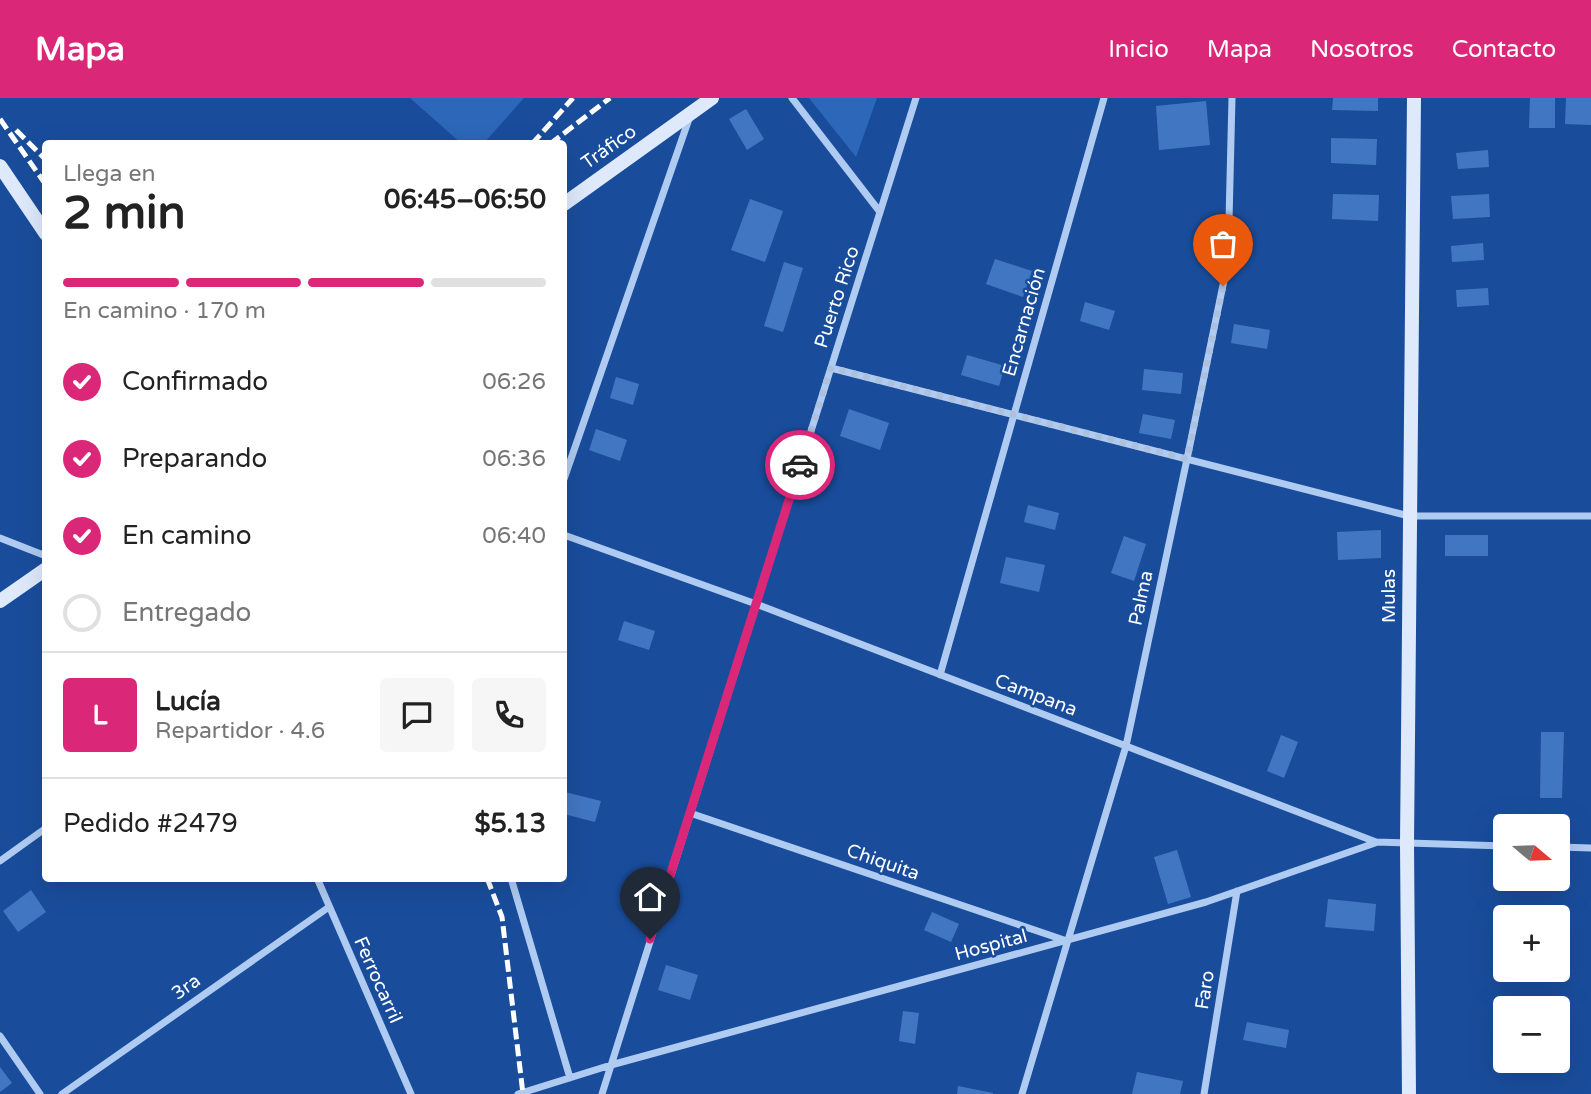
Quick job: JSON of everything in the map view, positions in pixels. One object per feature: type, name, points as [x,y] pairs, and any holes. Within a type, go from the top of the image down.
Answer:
[{"type":"street","name":"Tráfico","points":[[567,202],[712,98]]},
{"type":"street","points":[[792,98],[880,212]]},
{"type":"street","name":"Puerto Rico","points":[[602,1094],[916,98]]},
{"type":"street","name":"Encarnación","points":[[940,675],[1104,98]]},
{"type":"street","name":"Palma","points":[[1022,1094],[1126,746],[1187,459],[1227,261],[1232,98]]},
{"type":"street","name":"Mulas","points":[[1409,1094],[1407,844],[1414,98]]},
{"type":"street","points":[[567,470],[692,113]]},
{"type":"street","points":[[1,169],[42,228]]},
{"type":"street","points":[[831,368],[1409,516],[1591,516]]},
{"type":"street","name":"Campana","points":[[567,536],[756,604],[1376,842],[1493,846]]},
{"type":"street","points":[[0,538],[42,554]]},
{"type":"street","points":[[0,601],[42,572]]},
{"type":"street","name":"Chiquita","points":[[690,813],[1066,940]]},
{"type":"street","points":[[0,861],[42,831]]},
{"type":"street","name":"Hospital","points":[[611,1065],[1206,902],[1376,842]]},
{"type":"street","points":[[1570,847],[1591,848]]},
{"type":"street","name":"Ferrocarril","points":[[319,882],[411,1094]]},
{"type":"street","points":[[512,882],[570,1078]]},
{"type":"street","name":"Faro","points":[[1204,1094],[1237,891]]},
{"type":"street","name":"3ra","points":[[62,1094],[328,907]]},
{"type":"street","points":[[0,1036],[40,1094]]},
{"type":"street","points":[[518,1094],[611,1065]]},
{"type":"shaded area","points":[[410,98],[524,98],[487,140],[457,140]]},
{"type":"shaded area","points":[[809,98],[877,98],[856,157]]},
{"type":"building","points":[[1333,98],[1378,98],[1378,111],[1332,110]]},
{"type":"building","points":[[1530,98],[1555,98],[1555,128],[1529,128]]},
{"type":"building","points":[[1566,98],[1591,98],[1591,125],[1565,124]]},
{"type":"building","points":[[1206,101],[1210,145],[1159,150],[1156,106]]},
{"type":"building","points":[[746,109],[764,139],[747,150],[729,119]]},
{"type":"building","points":[[1331,138],[1377,139],[1376,165],[1331,163]]},
{"type":"building","points":[[1488,150],[1489,167],[1458,169],[1456,153]]},
{"type":"building","points":[[1333,194],[1379,195],[1378,221],[1332,219]]},
{"type":"building","points":[[1489,194],[1490,217],[1453,219],[1451,196]]},
{"type":"building","points":[[750,199],[783,211],[765,262],[731,250]]},
{"type":"building","points":[[1483,243],[1484,260],[1452,262],[1451,246]]},
{"type":"building","points":[[995,259],[1032,271],[1023,297],[986,284]]},
{"type":"building","points":[[784,262],[803,268],[783,332],[764,326]]},
{"type":"building","points":[[1488,288],[1489,305],[1457,307],[1456,290]]},
{"type":"building","points":[[1085,302],[1115,311],[1109,330],[1080,321]]},
{"type":"building","points":[[1234,324],[1270,330],[1267,349],[1231,343]]},
{"type":"building","points":[[967,355],[1005,366],[999,386],[961,375]]},
{"type":"building","points":[[1144,369],[1183,373],[1181,394],[1142,390]]},
{"type":"building","points":[[616,377],[639,384],[633,405],[610,398]]},
{"type":"building","points":[[849,409],[889,423],[880,450],[840,436]]},
{"type":"building","points":[[1143,414],[1175,420],[1171,439],[1139,433]]},
{"type":"building","points":[[596,429],[627,440],[620,461],[589,450]]},
{"type":"building","points":[[1028,505],[1059,513],[1055,530],[1024,522]]},
{"type":"building","points":[[1381,530],[1381,558],[1338,560],[1337,532]]},
{"type":"building","points":[[1445,535],[1488,535],[1488,556],[1445,556]]},
{"type":"building","points":[[1124,536],[1146,544],[1134,581],[1111,573]]},
{"type":"building","points":[[1006,557],[1045,565],[1039,592],[1000,583]]},
{"type":"building","points":[[624,621],[655,631],[649,650],[618,640]]},
{"type":"building","points":[[1541,732],[1564,732],[1562,798],[1540,798]]},
{"type":"building","points":[[1281,735],[1298,742],[1284,778],[1267,771]]},
{"type":"building","points":[[567,792],[601,801],[595,822],[567,815]]},
{"type":"building","points":[[1177,850],[1191,897],[1168,904],[1154,857]]},
{"type":"building","points":[[31,890],[46,912],[18,932],[3,911]]},
{"type":"building","points":[[1328,899],[1376,904],[1374,931],[1325,927]]},
{"type":"building","points":[[932,912],[959,924],[951,942],[924,930]]},
{"type":"building","points":[[666,965],[698,975],[690,1000],[658,990]]},
{"type":"building","points":[[903,1011],[919,1013],[915,1044],[899,1041]]},
{"type":"building","points":[[1247,1022],[1289,1030],[1286,1048],[1243,1040]]},
{"type":"building","points":[[0,1067],[12,1083],[0,1092]]},
{"type":"building","points":[[1137,1072],[1183,1081],[1180,1094],[1132,1094]]},
{"type":"building","points":[[958,1086],[993,1093],[993,1094],[957,1094]]},
{"type":"railway","points":[[536,140],[573,98]]},
{"type":"railway","points":[[555,140],[610,98]]},
{"type":"railway","points":[[0,119],[42,179]]},
{"type":"railway","points":[[16,130],[42,156]]},
{"type":"railway","points":[[489,882],[502,917],[523,1094]]},
{"type":"way so far","points":[[800,465],[831,368],[1187,459],[1223,286]]},
{"type":"route","points":[[650,939],[800,465]]}]
